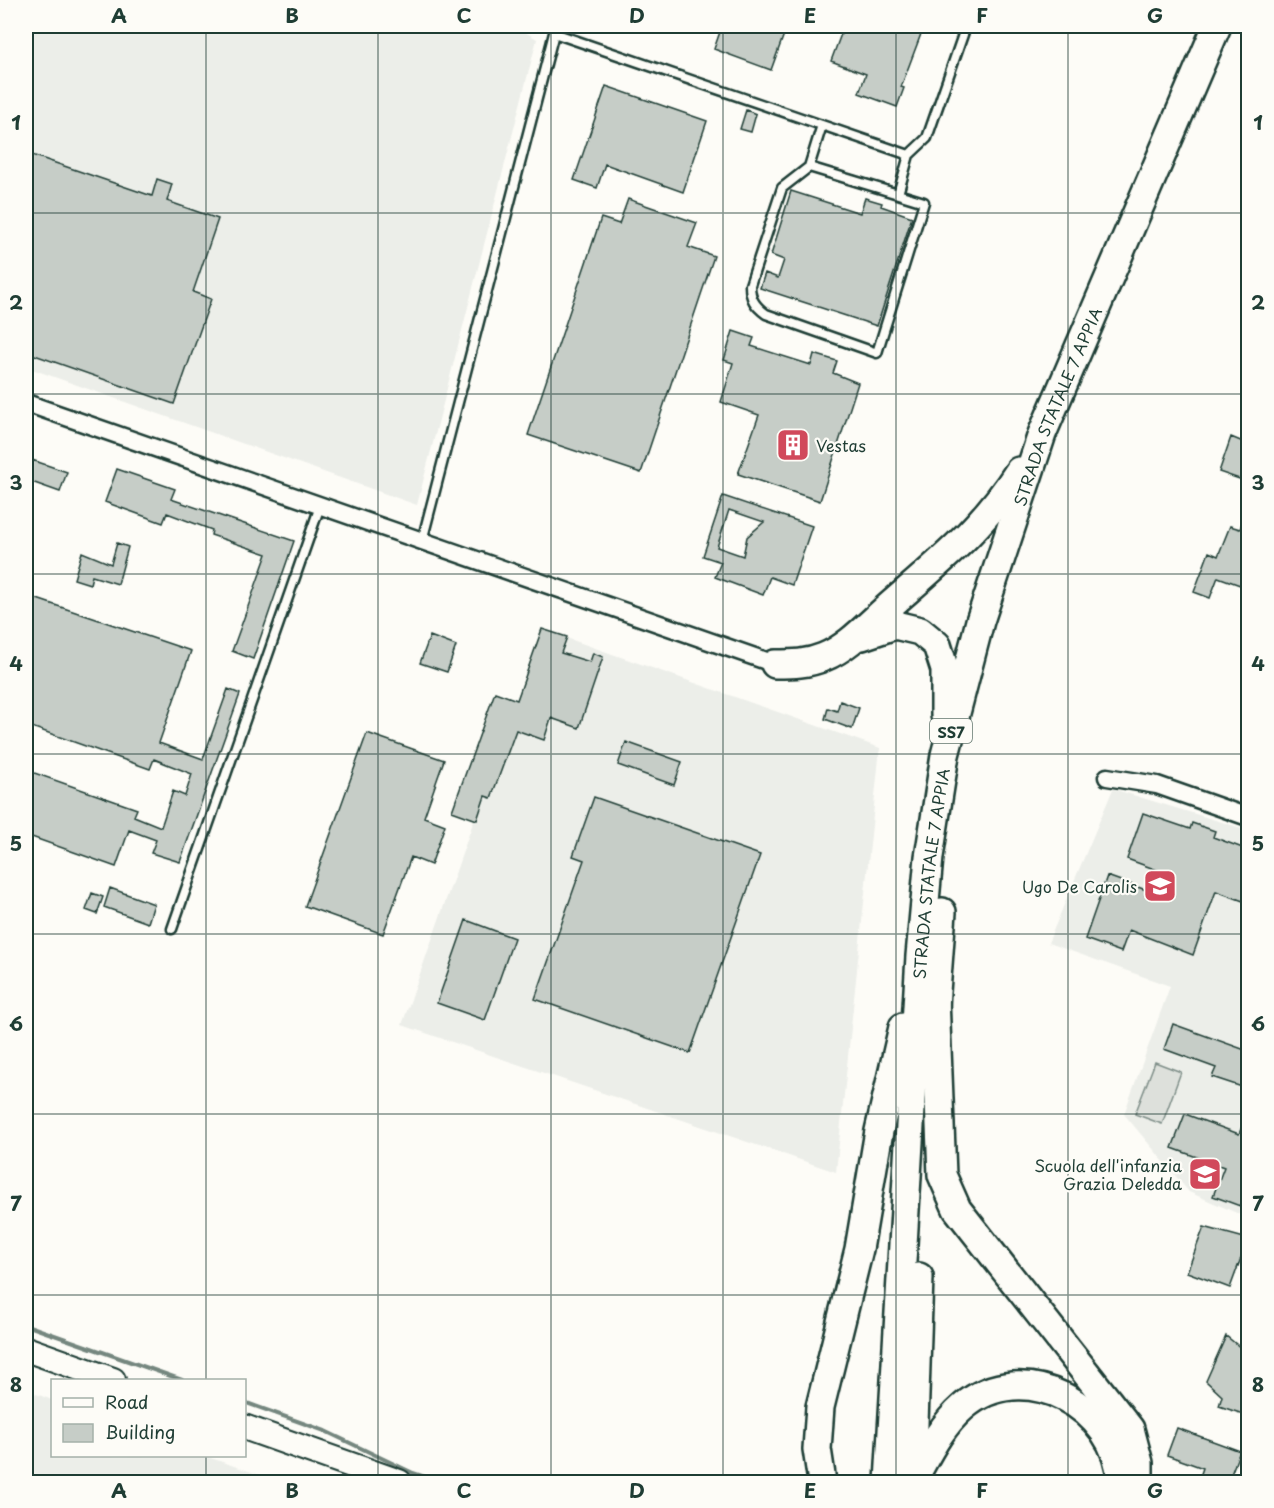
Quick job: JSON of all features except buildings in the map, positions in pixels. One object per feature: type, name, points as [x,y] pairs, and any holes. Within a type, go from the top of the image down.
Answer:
[{"type":"highway","name":"STRADA STATALE 7 APPIA","points":[[889,1482],[920,956],[929,857],[945,755],[980,621],[1042,434],[1217,26]]},
{"type":"highway","name":"STRADA STATALE 7 APPIA","points":[[912,1482],[923,1176],[935,998],[946,859],[963,759],[997,626],[1059,440],[1234,26]]},
{"type":"highway","points":[[775,664],[802,664],[827,656],[853,639],[971,534],[998,504],[1042,434]]},
{"type":"highway","points":[[853,639],[895,626],[920,631],[937,645],[945,670],[945,755]]},
{"type":"highway","points":[[822,1482],[817,1449],[820,1407],[859,1249],[879,1131],[920,956]]},
{"type":"highway","points":[[935,998],[942,1175],[957,1209],[1130,1429],[1139,1463],[1139,1482]]},
{"type":"highway","points":[[912,1482],[939,1435],[964,1406],[993,1389],[1018,1386],[1044,1388],[1067,1397],[1087,1412],[1102,1428],[1113,1448],[1121,1482]]},
{"type":"main road","points":[[26,1349],[110,1379]]},
{"type":"main road","points":[[246,1428],[399,1482]]},
{"type":"street","points":[[26,403],[775,664]]},
{"type":"street","points":[[1107,777],[1157,785],[1248,818]]},
{"type":"lane","points":[[898,194],[909,155],[927,138],[966,26]]},
{"type":"lane","points":[[422,541],[554,33],[909,155]]},
{"type":"lane","points":[[809,166],[924,202],[877,353],[766,315],[753,302],[750,294],[750,285],[782,188],[809,166],[822,126]]},
{"type":"lane","points":[[172,929],[320,506]]},
{"type":"shaded area","points":[[26,26],[527,26],[525,32],[537,39],[417,505],[26,367]]},
{"type":"shaded area","points":[[541,629],[880,748],[836,1172],[402,1025]]},
{"type":"shaded area","points":[[1113,789],[1248,830],[1248,1218],[1189,1192],[1124,1114],[1170,986],[1048,943]]},
{"type":"shaded area","points":[[1155,1062],[1181,1072],[1162,1124],[1135,1114]]},
{"type":"shaded area","points":[[26,1390],[51,1400],[51,1457],[208,1457],[280,1482],[26,1482]]},
{"type":"waterway","points":[[26,1325],[179,1379]]},
{"type":"waterway","points":[[246,1403],[325,1431],[413,1473],[440,1482]]},
{"type":"place","name":"Vestas","points":[[793,445]]},
{"type":"place","name":"Ugo De Carolis","points":[[1160,886]]},
{"type":"place","name":"Scuola dell'infanzia Grazia Deledda","points":[[1205,1174]]}]
